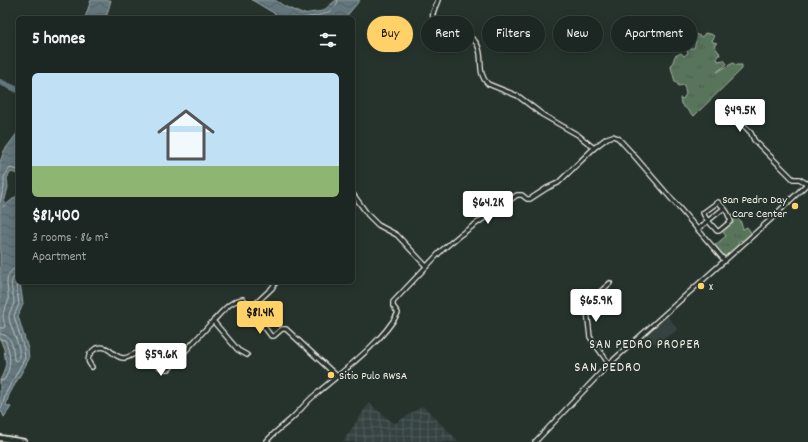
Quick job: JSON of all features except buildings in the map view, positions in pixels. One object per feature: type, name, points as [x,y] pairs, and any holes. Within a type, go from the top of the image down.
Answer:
[{"type":"main road","points":[[1,438],[24,442]]},
{"type":"street","points":[[438,0],[432,14],[432,18],[471,37],[476,42],[480,49],[481,72],[488,84],[518,96],[543,115],[578,135],[594,148]]},
{"type":"street","points":[[535,442],[609,364],[725,261],[808,184],[800,179],[793,180],[754,140],[751,133],[736,117]]},
{"type":"street","points":[[266,442],[273,433],[291,419],[315,395],[364,352],[397,315],[393,302],[442,250],[460,235],[517,195],[522,195],[530,200],[548,188],[558,184],[594,148],[607,138],[613,136],[618,138],[725,261]]},
{"type":"street","points":[[355,197],[368,215],[378,225],[397,235],[426,266]]},
{"type":"street","points":[[718,202],[724,208],[731,221],[717,231],[703,213],[718,202]]},
{"type":"street","points":[[698,229],[724,208]]},
{"type":"street","points":[[609,364],[590,336],[587,311],[588,304],[610,283]]},
{"type":"street","points":[[250,309],[275,284]]},
{"type":"street","points":[[92,367],[88,363],[90,354],[93,350],[102,347],[107,348],[121,358],[125,358],[138,352],[163,369],[169,369],[224,309],[242,299],[271,336],[274,336],[282,329],[286,329],[338,376]]},
{"type":"street","points":[[213,321],[238,350],[247,355]]},
{"type":"shaded area","points":[[667,315],[678,330],[655,344],[645,334]]},
{"type":"shaded area","points":[[369,403],[394,424],[423,406],[459,442],[343,442]]},
{"type":"green space","points":[[705,33],[713,35],[714,38],[712,40],[713,42],[717,43],[714,45],[720,55],[718,55],[717,58],[718,61],[724,60],[727,64],[717,72],[733,63],[736,65],[742,65],[742,69],[694,116],[681,104],[680,98],[683,99],[686,94],[684,85],[678,86],[675,82],[671,67],[675,56],[681,53],[684,56],[688,52],[697,52],[697,35],[702,37]]},
{"type":"green space","points":[[737,218],[740,220],[743,229],[747,227],[753,235],[743,242],[741,240],[738,242],[740,246],[725,259],[714,246],[726,236],[722,231]]},
{"type":"water","points":[[91,0],[111,0],[107,16],[86,16]]},
{"type":"water","points":[[252,0],[275,0],[302,14],[323,11],[336,0],[360,0],[347,16],[279,16]]},
{"type":"water","points":[[16,135],[16,173],[11,172],[7,178],[8,187],[3,207],[16,197],[16,284],[20,284],[23,304],[18,316],[28,349],[29,359],[9,395],[6,405],[11,407],[4,417],[2,412],[0,412],[0,380],[6,364],[4,349],[0,339],[0,162],[4,151]]},
{"type":"waterway","points":[[0,82],[16,89]]},
{"type":"place","name":"San Pedro Day Care Center","points":[[795,206]]},
{"type":"place","name":"X","points":[[701,286]]},
{"type":"place","name":"Sitio Pulo RWSA","points":[[331,375]]},
{"type":"district","name":"SAN PEDRO PROPER","points":[[645,343]]},
{"type":"district","name":"SAN PEDRO","points":[[608,366]]}]
